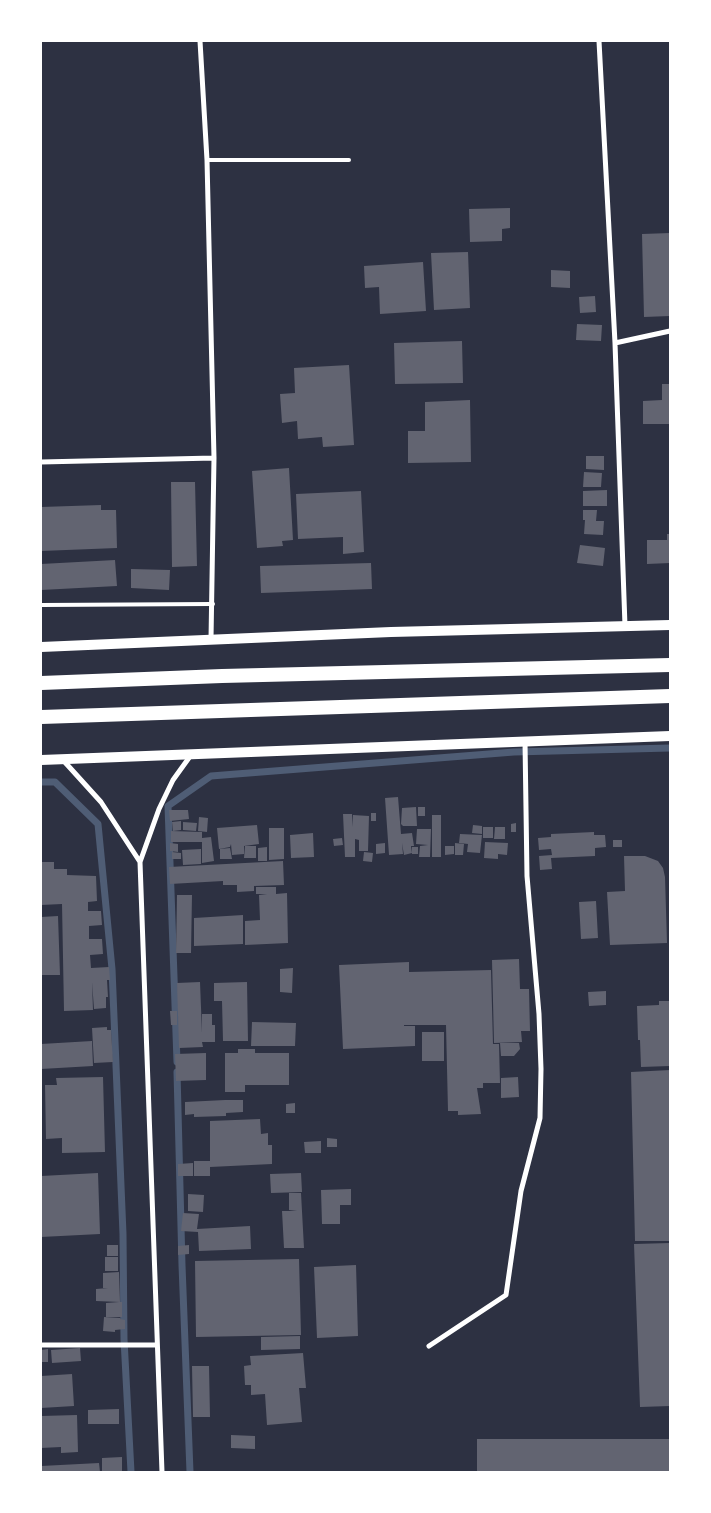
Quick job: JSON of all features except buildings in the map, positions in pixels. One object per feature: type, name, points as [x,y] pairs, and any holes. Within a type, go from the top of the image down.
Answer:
[{"type":"highway","points":[[41,684],[222,676],[670,665]]},
{"type":"highway","points":[[41,717],[670,696]]},
{"type":"main road","points":[[41,647],[391,632],[670,625]]},
{"type":"main road","points":[[41,760],[670,736]]},
{"type":"street","points":[[200,41],[207,160],[214,458],[211,639]]},
{"type":"street","points":[[599,41],[615,343],[625,626]]},
{"type":"street","points":[[615,343],[670,331]]},
{"type":"street","points":[[41,462],[214,458]]},
{"type":"street","points":[[429,1346],[506,1295],[521,1191],[540,1118],[539,1014],[527,876],[525,741]]},
{"type":"street","points":[[162,1472],[140,862],[159,808],[173,780],[193,753]]},
{"type":"street","points":[[62,759],[101,802],[140,862]]},
{"type":"street","points":[[41,1345],[156,1345]]},
{"type":"lane","points":[[207,160],[349,160]]},
{"type":"lane","points":[[41,605],[213,604]]},
{"type":"waterway","points":[[177,1062],[168,806],[211,776],[514,752],[670,748]]},
{"type":"waterway","points":[[41,782],[55,782],[98,824],[112,969],[123,1234],[124,1339],[131,1472]]},
{"type":"waterway","points":[[177,1072],[190,1472]]}]
